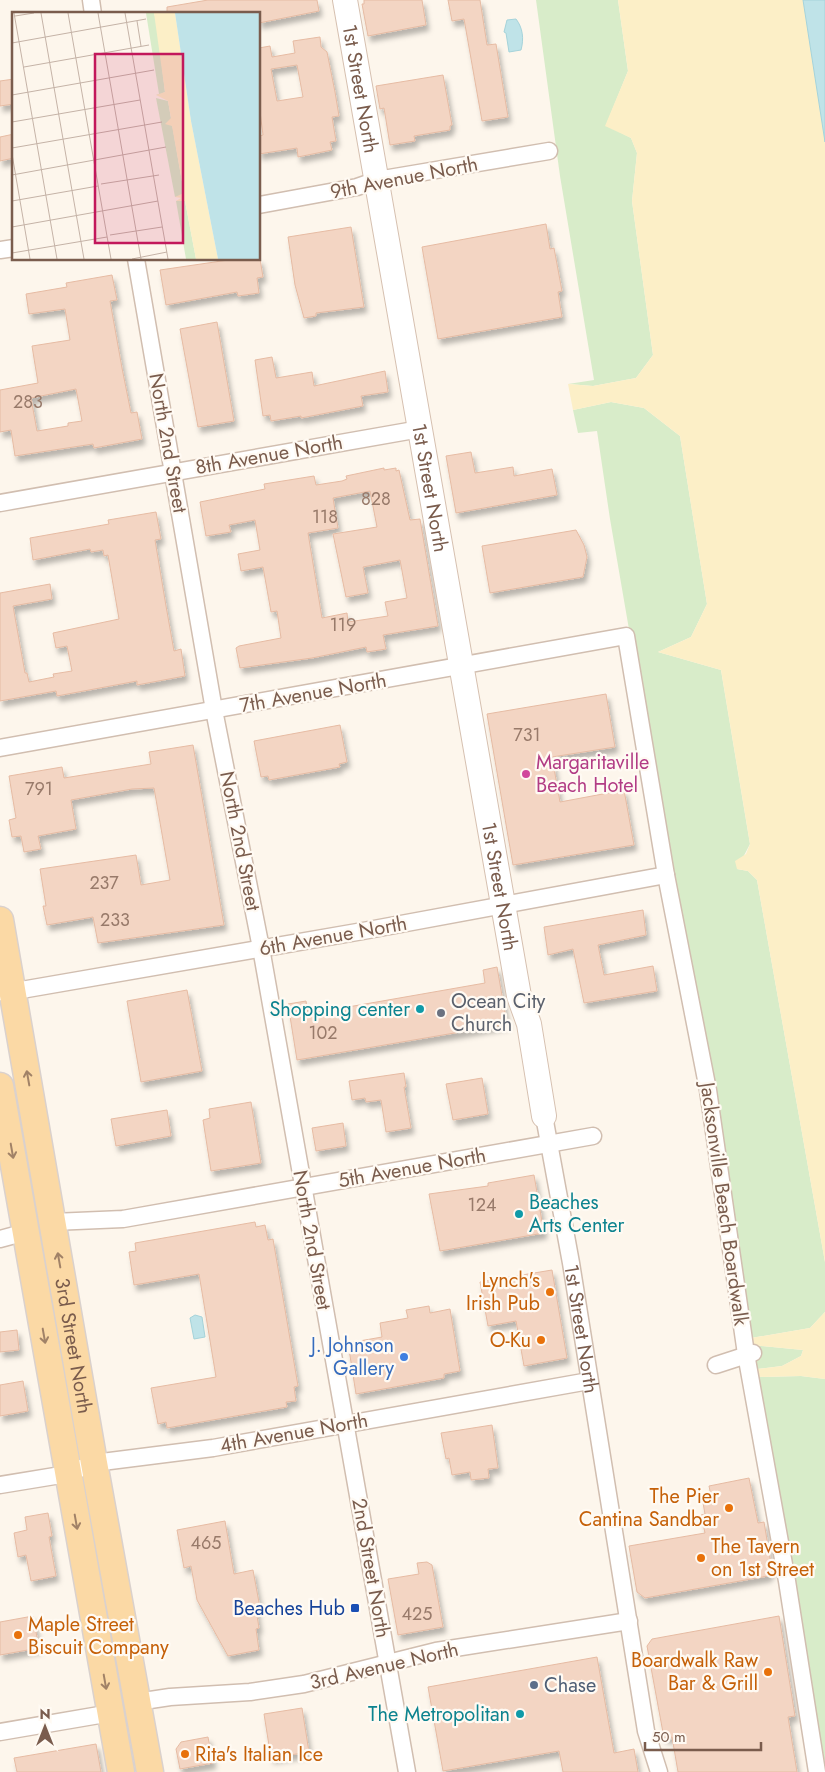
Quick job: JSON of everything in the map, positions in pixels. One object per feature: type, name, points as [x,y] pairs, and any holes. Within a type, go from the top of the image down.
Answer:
[{"type":"main road","name":"3rd Street North","points":[[0,920],[6,993],[53,1222],[150,1772]]},
{"type":"main road","name":"3rd Street North","points":[[0,1086],[121,1772]]},
{"type":"street","name":"1st Street North","points":[[345,0],[519,996],[529,1024],[571,1263],[646,1731],[659,1772]]},
{"type":"street","name":"9th Avenue North","points":[[260,205],[356,188],[377,180],[549,151]]},
{"type":"street","name":"North 2nd Street","points":[[136,260],[214,710],[261,948],[344,1424]]},
{"type":"street","name":"8th Avenue North","points":[[0,503],[420,429]]},
{"type":"street","name":"7th Avenue North","points":[[0,748],[462,667],[626,636]]},
{"type":"street","name":"Jacksonville Beach Boardwalk","points":[[626,636],[666,875],[708,1090],[817,1772]]},
{"type":"street","name":"6th Avenue North","points":[[6,993],[504,906],[666,875]]},
{"type":"street","name":"5th Avenue North","points":[[53,1222],[123,1219],[593,1136]]},
{"type":"street","points":[[0,1239],[26,1232]]},
{"type":"street","points":[[716,1364],[749,1354]]},
{"type":"street","name":"4th Avenue North","points":[[0,1485],[67,1474],[94,1463],[213,1448],[589,1381]]},
{"type":"street","name":"2nd Street North","points":[[344,1424],[407,1772]]},
{"type":"street","name":"3rd Avenue North","points":[[137,1702],[170,1697],[241,1693],[304,1684],[436,1651],[629,1621]]},
{"type":"street","points":[[0,1732],[110,1713]]},
{"type":"green space","points":[[536,0],[618,0],[628,71],[606,125],[631,138],[637,153],[632,201],[653,355],[636,378],[593,386],[568,384],[594,380],[560,176]]},
{"type":"green space","points":[[611,402],[644,408],[680,436],[707,604],[691,637],[658,652],[721,670],[750,844],[737,869],[748,871],[757,880],[825,1262],[825,1312],[810,1328],[751,1338],[610,519],[597,431],[578,433],[573,410]]},
{"type":"green space","points":[[752,1345],[803,1350],[801,1356],[782,1366],[757,1369]]},
{"type":"green space","points":[[801,1376],[825,1379],[825,1764],[758,1377]]},
{"type":"sand","points":[[618,0],[803,0],[825,142],[825,1262],[757,880],[748,871],[737,869],[735,861],[746,854],[750,844],[721,670],[658,652],[691,637],[707,604],[680,436],[644,408],[611,402],[573,410],[568,384],[593,386],[636,378],[653,355],[632,201],[637,153],[631,138],[605,126],[628,71]]},
{"type":"sand","points":[[825,1312],[825,1379],[801,1376],[758,1377],[757,1369],[782,1366],[801,1356],[803,1350],[752,1345],[751,1338],[810,1328]]},
{"type":"water","points":[[803,0],[825,0],[825,142]]},
{"type":"water","points":[[516,19],[523,38],[522,46],[521,50],[509,52],[506,33],[504,32],[507,20]]},
{"type":"water","points":[[195,1315],[202,1317],[205,1337],[194,1339],[190,1318]]},
{"type":"building","points":[[208,0],[317,0],[319,11],[260,23],[260,12],[167,12],[167,7]]},
{"type":"building","points":[[364,0],[422,0],[426,25],[368,36],[362,4],[364,4]]},
{"type":"building","points":[[448,0],[480,0],[487,45],[496,44],[508,117],[482,121],[464,19],[452,21]]},
{"type":"building","points":[[320,37],[321,47],[327,52],[339,116],[332,117],[336,141],[330,142],[332,150],[298,157],[297,148],[260,154],[260,136],[263,135],[260,112],[260,48],[270,46],[272,57],[295,53],[293,41]],"holes":[[[297,65],[303,97],[277,101],[271,69]]]},
{"type":"building","points":[[443,75],[452,125],[450,130],[414,136],[415,141],[390,145],[384,108],[380,109],[376,86]]},
{"type":"building","points":[[12,79],[12,104],[0,106],[0,81]]},
{"type":"building","points":[[12,134],[12,158],[0,161],[0,137]]},
{"type":"building","points":[[546,224],[550,249],[554,248],[562,291],[558,292],[562,317],[438,339],[422,247]]},
{"type":"building","points":[[351,227],[364,307],[316,313],[316,316],[304,318],[295,285],[288,237]]},
{"type":"building","points":[[260,259],[263,277],[257,278],[259,293],[238,296],[237,292],[166,305],[160,270],[228,260]]},
{"type":"building","points":[[112,275],[117,300],[110,301],[122,368],[131,413],[137,412],[142,439],[94,448],[93,444],[15,456],[11,430],[0,432],[0,390],[38,383],[32,346],[70,340],[65,309],[29,314],[26,294],[67,287],[66,283]],"holes":[[[76,389],[82,421],[68,423],[68,426],[37,431],[31,398]]]},
{"type":"building","points":[[217,322],[234,421],[198,427],[180,329]]},
{"type":"building","points":[[272,357],[276,378],[312,372],[314,386],[385,371],[388,392],[361,396],[363,406],[301,418],[301,416],[271,421],[270,415],[263,416],[255,360]]},
{"type":"building","points":[[471,452],[475,473],[513,467],[514,476],[552,469],[557,495],[456,513],[446,456]]},
{"type":"building","points":[[384,468],[384,470],[396,468],[396,471],[399,470],[410,520],[420,519],[438,626],[383,635],[386,649],[367,652],[366,647],[312,658],[240,668],[236,648],[281,638],[277,611],[271,612],[263,567],[241,571],[238,554],[260,550],[255,520],[229,525],[231,532],[206,536],[200,502],[265,489],[264,484],[314,476],[316,485],[342,481],[347,479],[346,476]],"holes":[[[370,491],[377,527],[333,534],[346,597],[368,593],[363,567],[400,560],[407,598],[385,602],[388,616],[348,622],[347,613],[322,618],[308,533],[338,528],[333,498]]]},
{"type":"building","points":[[156,512],[161,539],[155,540],[166,606],[174,651],[181,649],[185,676],[137,685],[137,681],[57,696],[56,691],[0,701],[0,593],[50,584],[52,599],[13,606],[25,673],[27,673],[29,682],[54,677],[53,674],[72,671],[67,646],[56,648],[53,633],[119,619],[108,555],[104,556],[103,550],[91,552],[90,549],[33,560],[30,538],[109,524],[108,520]]},
{"type":"building","points":[[576,530],[584,545],[587,557],[583,577],[490,593],[482,546]]},
{"type":"building","name":"Margaritaville Beach Hotel","points":[[606,694],[615,747],[552,757],[560,802],[624,790],[634,845],[513,865],[487,714]]},
{"type":"building","points":[[340,725],[347,762],[339,764],[340,767],[269,780],[268,776],[261,777],[254,741]]},
{"type":"building","points":[[193,745],[224,925],[98,943],[93,917],[47,925],[43,906],[46,906],[40,869],[136,855],[141,885],[170,880],[154,788],[132,789],[71,800],[76,829],[38,836],[41,849],[24,852],[21,836],[12,837],[9,820],[16,818],[9,776],[62,767],[64,778],[151,764],[149,752]]},
{"type":"building","points":[[643,910],[646,935],[598,945],[604,975],[653,966],[657,991],[584,1003],[573,949],[548,955],[544,927]]},
{"type":"building","name":"Shopping center","points":[[497,967],[507,1024],[297,1060],[288,1004],[306,1001],[308,1014],[485,983],[483,970]]},
{"type":"building","points":[[187,990],[202,1071],[141,1082],[127,1001]]},
{"type":"building","points":[[404,1073],[406,1087],[404,1087],[411,1128],[386,1132],[381,1100],[366,1102],[365,1098],[352,1100],[349,1081]]},
{"type":"building","points":[[482,1078],[488,1114],[453,1120],[446,1084]]},
{"type":"building","points":[[251,1102],[261,1163],[211,1171],[203,1120],[210,1118],[209,1109]]},
{"type":"building","points":[[167,1110],[171,1136],[116,1146],[111,1119]]},
{"type":"building","points":[[343,1123],[346,1146],[316,1151],[312,1128]]},
{"type":"building","points":[[534,1175],[544,1233],[440,1251],[429,1194],[488,1186],[488,1183]]},
{"type":"building","points":[[255,1222],[256,1227],[265,1225],[268,1240],[273,1239],[298,1386],[294,1387],[296,1401],[286,1402],[287,1407],[167,1428],[166,1422],[158,1424],[151,1388],[216,1377],[199,1274],[134,1285],[129,1252],[136,1251],[135,1243]]},
{"type":"building","points":[[552,1270],[567,1358],[524,1366],[516,1321],[488,1326],[480,1282]]},
{"type":"building","name":"J. Johnson Gallery","points":[[429,1306],[430,1313],[450,1309],[460,1371],[444,1374],[444,1378],[356,1394],[348,1343],[382,1337],[380,1323],[408,1318],[406,1310]]},
{"type":"building","points":[[17,1330],[19,1350],[0,1352],[0,1332]]},
{"type":"building","points":[[23,1381],[28,1411],[0,1416],[0,1385]]},
{"type":"building","points":[[492,1425],[498,1468],[488,1469],[489,1478],[471,1480],[470,1472],[452,1475],[449,1458],[446,1459],[441,1433]]},
{"type":"building","name":"The Tavern on 1st Street","points":[[749,1478],[758,1523],[764,1522],[772,1570],[768,1576],[645,1598],[637,1592],[629,1546],[705,1533],[701,1515],[705,1514],[703,1503],[712,1501],[709,1486]]},
{"type":"building","points":[[48,1513],[52,1536],[49,1537],[56,1576],[31,1581],[26,1555],[18,1557],[14,1533],[27,1530],[25,1517]]},
{"type":"building","points":[[225,1521],[234,1574],[253,1570],[260,1608],[256,1609],[259,1628],[256,1629],[259,1650],[228,1656],[197,1600],[191,1566],[184,1568],[177,1530]]},
{"type":"building","points":[[427,1562],[432,1565],[443,1627],[398,1635],[388,1579],[419,1574],[417,1563]]},
{"type":"building","name":"Maple Street Biscuit Company","points":[[33,1616],[39,1648],[0,1655],[0,1622]]},
{"type":"building","points":[[779,1616],[795,1716],[788,1717],[797,1772],[678,1772],[672,1737],[664,1738],[647,1646],[652,1639]]},
{"type":"building","name":"The Metropolitan","points":[[597,1657],[614,1753],[634,1749],[638,1772],[563,1772],[559,1751],[443,1771],[428,1687]]},
{"type":"building","points":[[302,1708],[309,1752],[271,1758],[264,1714]]},
{"type":"building","points":[[208,1737],[213,1763],[180,1769],[176,1749],[181,1742]]},
{"type":"building","points":[[96,1744],[101,1772],[17,1772],[14,1758]]},
{"type":"place","name":"Margaritaville Beach Hotel","points":[[526,774]]},
{"type":"place","name":"Shopping center","points":[[420,1009]]},
{"type":"place","name":"Ocean City Church","points":[[441,1013]]},
{"type":"place","name":"Beaches Arts Center","points":[[519,1214]]},
{"type":"place","name":"Lynch's Irish Pub","points":[[550,1292]]},
{"type":"place","name":"O-Ku","points":[[541,1340]]},
{"type":"place","name":"J. Johnson Gallery","points":[[404,1357]]},
{"type":"place","name":"The Pier Cantina Sandbar","points":[[729,1508]]},
{"type":"place","name":"The Tavern on 1st Street","points":[[701,1558]]},
{"type":"place","name":"Beaches Hub","points":[[355,1608]]},
{"type":"place","name":"Maple Street Biscuit Company","points":[[18,1635]]},
{"type":"place","name":"Boardwalk Raw Bar & Grill","points":[[768,1672]]},
{"type":"place","name":"Chase","points":[[534,1685]]},
{"type":"place","name":"The Metropolitan","points":[[520,1714]]},
{"type":"place","name":"Rita's Italian Ice","points":[[185,1754]]}]
